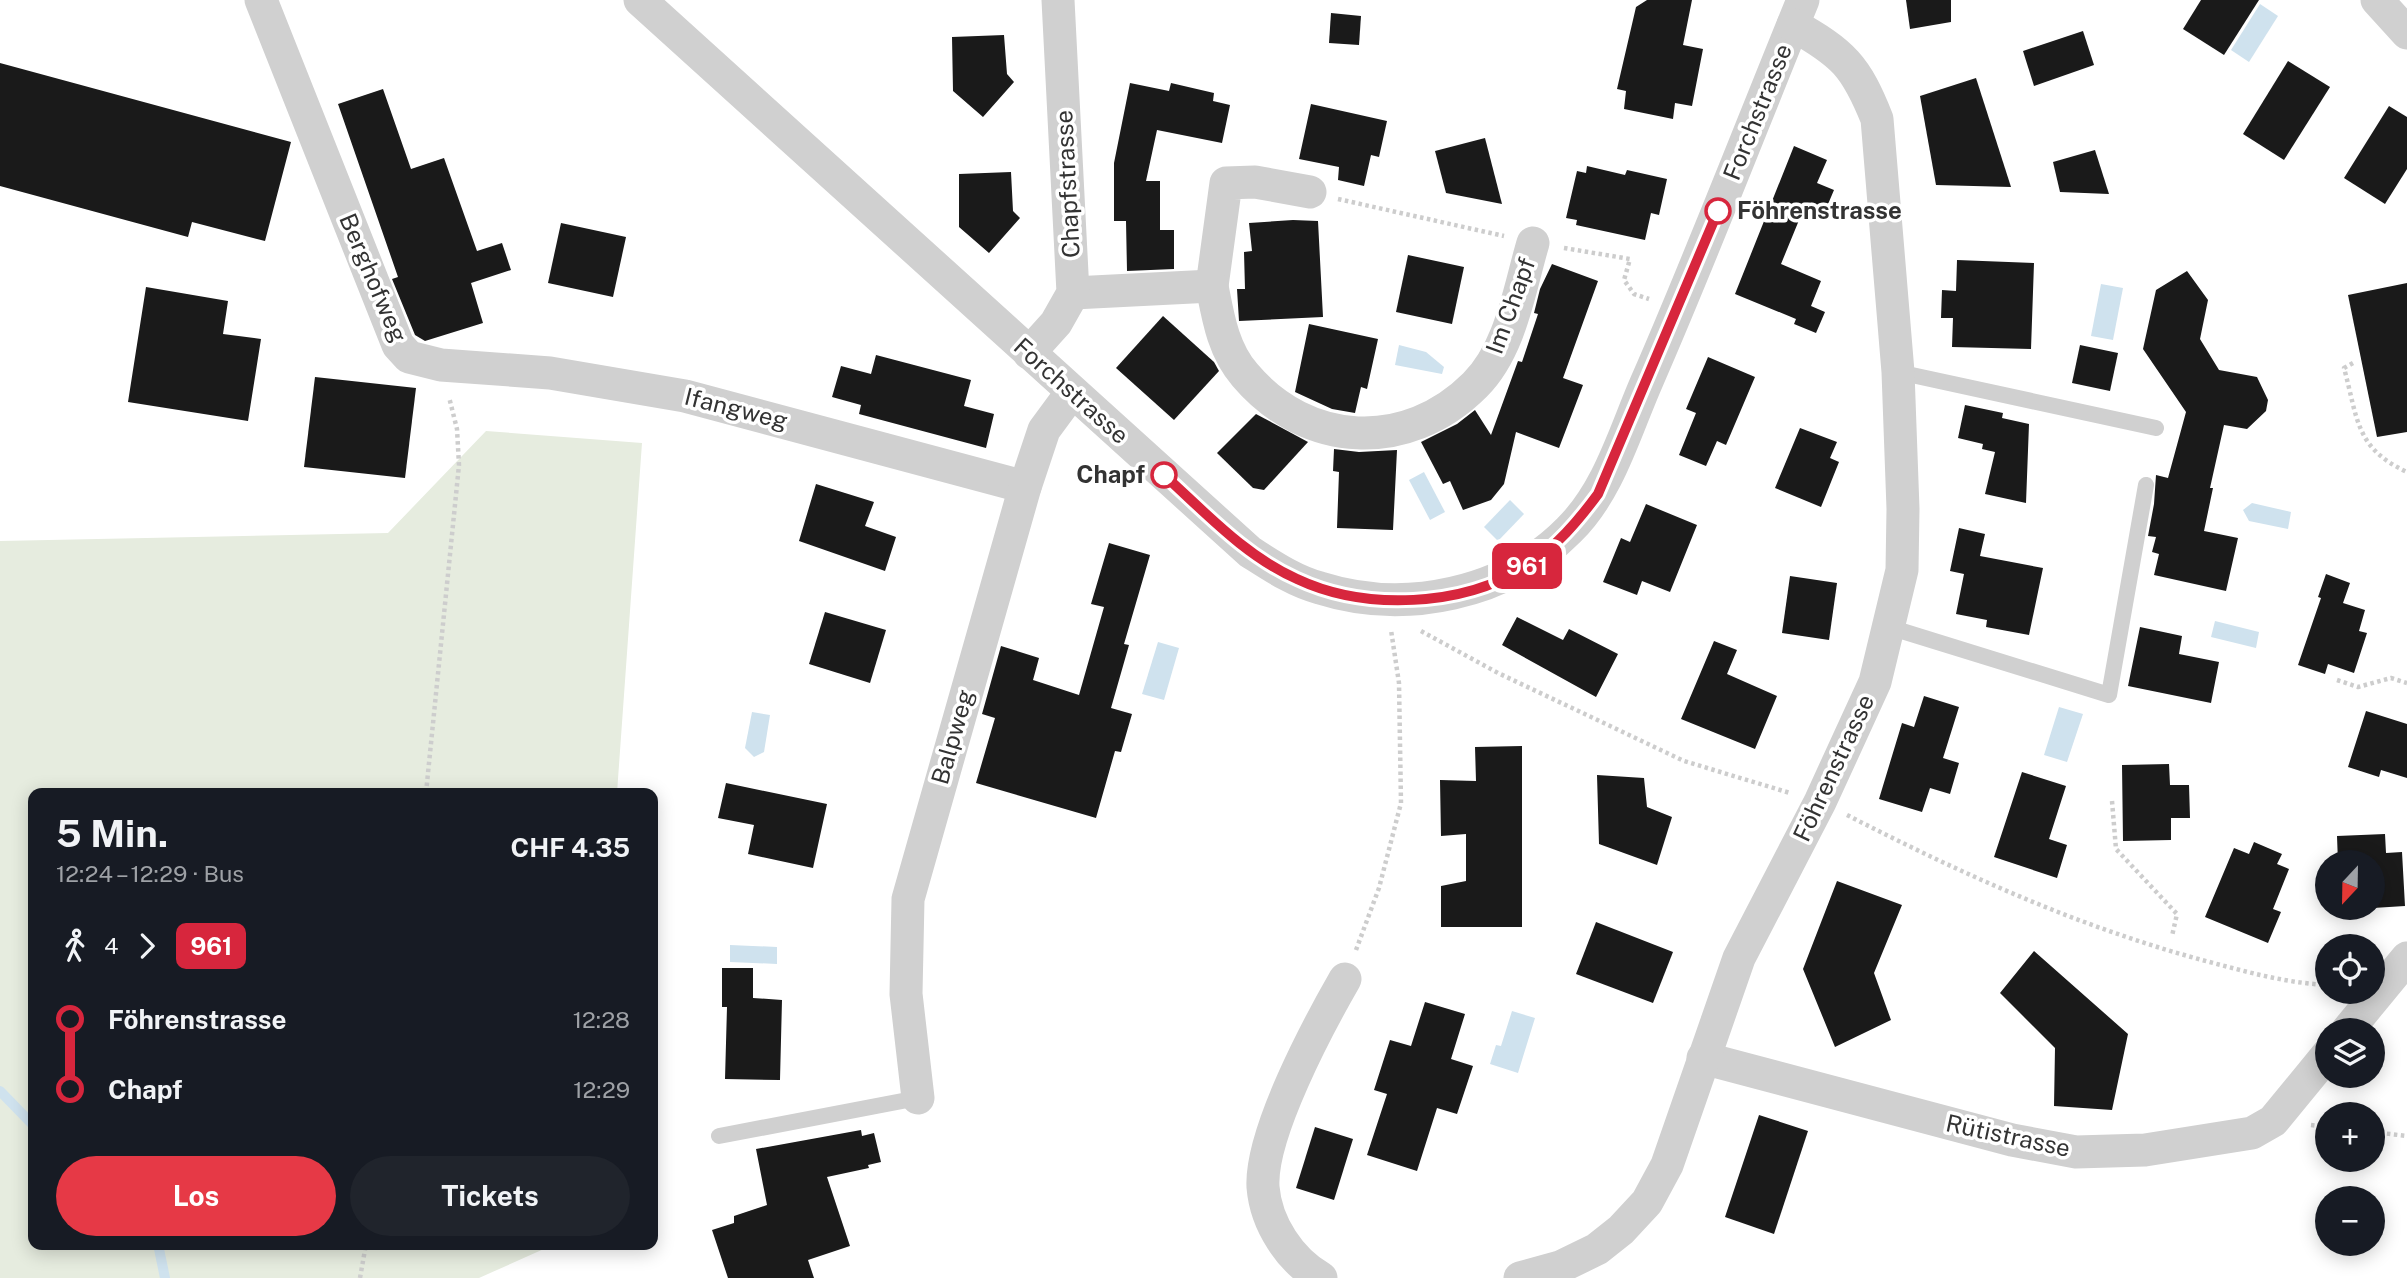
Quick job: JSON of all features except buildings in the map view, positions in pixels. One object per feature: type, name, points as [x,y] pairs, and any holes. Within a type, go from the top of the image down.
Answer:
[{"type":"street","name":"Berghofweg","points":[[261,0],[398,345],[409,357],[441,365]]},
{"type":"street","name":"Forchstrasse","points":[[640,0],[1250,552],[1295,579],[1317,588],[1362,598],[1428,597],[1494,582],[1527,566],[1549,549],[1570,530],[1598,494],[1678,309],[1798,13]]},
{"type":"street","name":"Chapfstrasse","points":[[1029,353],[1056,323],[1073,293],[1058,0]]},
{"type":"street","points":[[2377,0],[2407,33]]},
{"type":"street","name":"Föhrenstrasse","points":[[1520,1278],[1560,1267],[1597,1249],[1621,1230],[1647,1202],[1667,1165],[1739,958],[1820,802],[1875,682],[1902,570],[1898,372],[1877,119],[1862,81],[1798,13]]},
{"type":"street","name":"Im Chapf","points":[[1310,192],[1255,182],[1226,183],[1212,286],[1226,342],[1244,374],[1283,410],[1313,426],[1344,433],[1374,433],[1425,421],[1475,385],[1501,347],[1533,243]]},
{"type":"street","points":[[1073,293],[1212,286]]},
{"type":"street","name":"Ifangweg","points":[[441,365],[550,373],[685,396],[1024,487]]},
{"type":"street","name":"Balpweg","points":[[918,1098],[906,994],[908,899],[1024,487],[1044,430],[1072,392]]},
{"type":"street","points":[[2358,1018],[2407,958]]},
{"type":"street","points":[[1304,1274],[1275,1225],[1263,1188],[1264,1168],[1294,1080],[1345,979]]},
{"type":"street","name":"Rütistrasse","points":[[1703,1058],[2012,1140],[2076,1152],[2145,1150],[2252,1133],[2273,1121],[2315,1070]]},
{"type":"lane","points":[[1898,372],[2156,428]]},
{"type":"lane","points":[[1889,628],[2109,695],[2146,485]]},
{"type":"lane","points":[[719,1136],[918,1098]]},
{"type":"path","name":"Im Chapf","points":[[1310,192],[1533,243],[1630,259],[1624,280],[1634,294],[1678,309]]},
{"type":"path","points":[[2353,363],[2344,368],[2365,442],[2389,464],[2407,472]]},
{"type":"path","points":[[427,788],[459,465],[457,429],[441,365]]},
{"type":"path","points":[[1345,979],[1378,888],[1401,803],[1399,682],[1392,632],[1362,598]]},
{"type":"path","points":[[2337,680],[2358,687],[2391,678],[2407,684]]},
{"type":"path","points":[[2112,801],[2116,849],[2178,914],[2172,936]]},
{"type":"path","points":[[2385,1133],[2407,1136]]},
{"type":"path","points":[[360,1278],[365,1250]]},
{"type":"shaded area","points":[[486,431],[642,443],[617,788],[28,788],[28,1250],[542,1250],[479,1278],[0,1278],[0,541],[388,533]]},
{"type":"water","points":[[2260,4],[2278,16],[2249,62],[2231,50]]},
{"type":"water","points":[[2101,284],[2123,288],[2113,340],[2091,336]]},
{"type":"water","points":[[1399,345],[1426,352],[1444,367],[1442,374],[1395,365]]},
{"type":"water","points":[[1424,472],[1445,512],[1430,520],[1409,480]]},
{"type":"water","points":[[1510,500],[1524,514],[1498,541],[1484,527]]},
{"type":"water","points":[[2252,503],[2291,512],[2288,529],[2249,521],[2243,510]]},
{"type":"water","points":[[2215,621],[2259,632],[2256,648],[2211,637]]},
{"type":"water","points":[[1158,642],[1179,648],[1164,700],[1142,694]]},
{"type":"water","points":[[2059,707],[2083,714],[2067,762],[2044,755]]},
{"type":"water","points":[[752,712],[770,715],[764,752],[754,757],[745,748]]},
{"type":"water","points":[[730,945],[777,947],[777,964],[730,962]]},
{"type":"water","points":[[1512,1011],[1535,1018],[1518,1073],[1490,1064],[1496,1045],[1501,1046]]},
{"type":"waterway","points":[[0,1091],[28,1120]]},
{"type":"waterway","points":[[159,1250],[165,1278]]},
{"type":"bus line","name":"961","points":[[1164,475],[1250,552],[1295,579],[1317,588],[1362,598],[1396,599],[1428,597],[1494,582],[1527,566],[1549,549],[1570,530],[1598,494],[1718,211]]},
{"type":"place","name":"Föhrenstrasse","points":[[1718,211]]},
{"type":"place","name":"Chapf","points":[[1164,475]]}]
